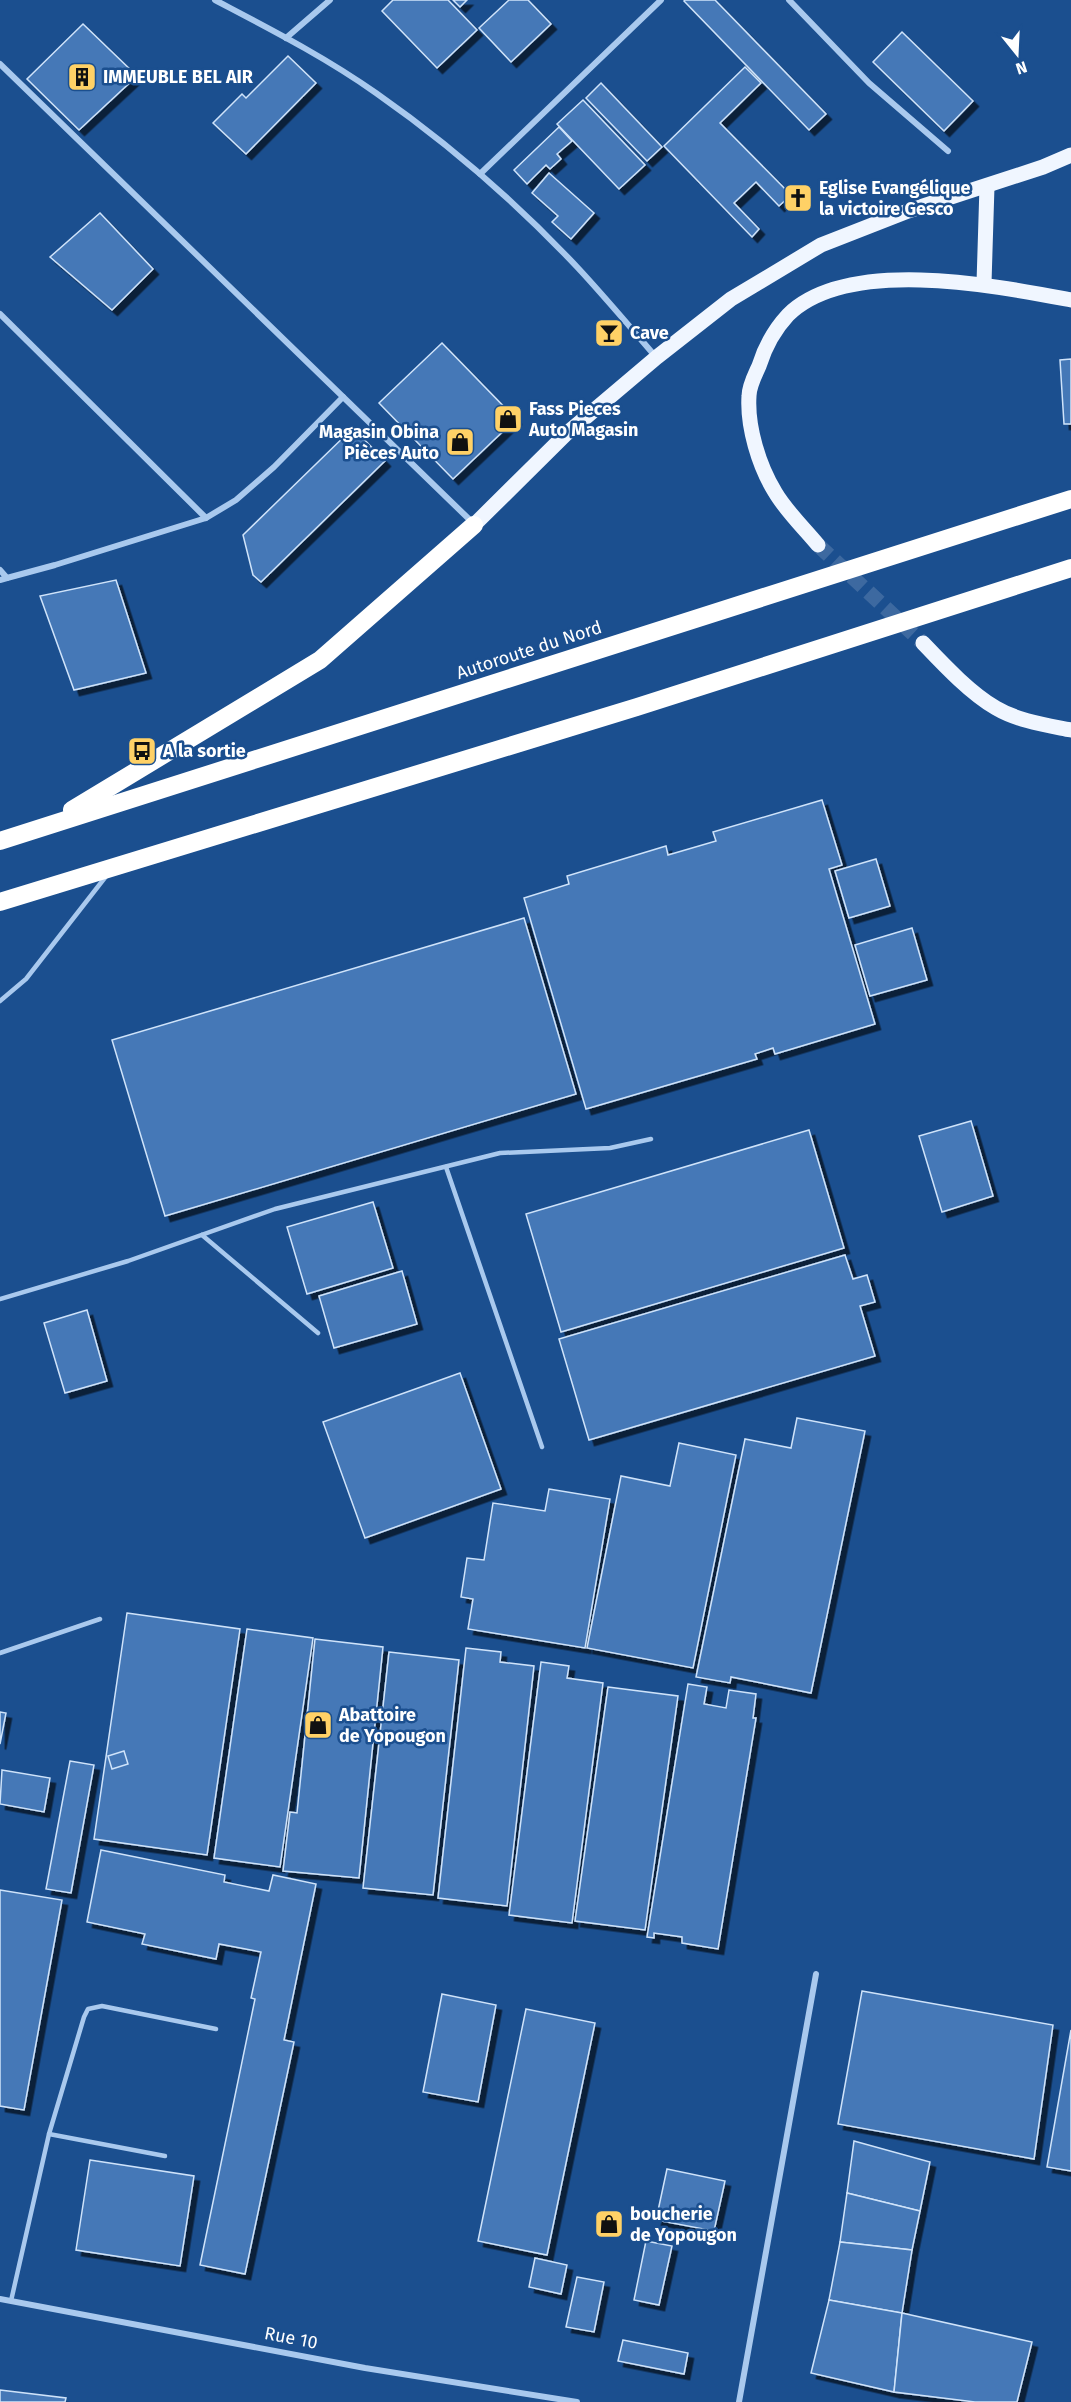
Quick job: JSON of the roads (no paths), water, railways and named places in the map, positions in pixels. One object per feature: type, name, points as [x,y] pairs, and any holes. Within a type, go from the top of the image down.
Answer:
[{"type":"highway","name":"Autoroute du Nord","points":[[1,840],[1071,499]]},
{"type":"highway","points":[[1,840],[77,808],[320,660],[474,525]]},
{"type":"highway","points":[[0,902],[637,707],[1071,568]]},
{"type":"main road","points":[[474,525],[566,434],[657,357],[731,299],[821,245],[908,211],[1043,167],[1071,155]]},
{"type":"main road","points":[[984,283],[987,186]]},
{"type":"main road","points":[[818,545],[775,492],[752,439],[748,395],[767,343],[789,315],[817,296],[846,287],[892,280],[984,283],[1071,300]]},
{"type":"main road","points":[[923,643],[950,671],[995,708],[1026,721],[1071,730]]},
{"type":"street","points":[[215,0],[286,38],[376,93],[480,174],[525,214],[578,268],[657,357]]},
{"type":"street","points":[[286,38],[330,0]]},
{"type":"street","points":[[480,174],[661,0]]},
{"type":"street","points":[[789,0],[869,83],[948,151]]},
{"type":"street","points":[[0,64],[474,525]]},
{"type":"street","points":[[0,315],[206,518]]},
{"type":"street","points":[[0,580],[206,518],[236,500],[274,467],[343,397]]},
{"type":"street","points":[[0,570],[7,578]]},
{"type":"street","points":[[739,2402],[816,1974]]},
{"type":"street","name":"Rue 10","points":[[0,2299],[365,2368],[577,2402]]},
{"type":"lane","points":[[0,1001],[26,980],[114,866]]},
{"type":"lane","points":[[0,1299],[128,1261],[275,1209],[500,1153],[609,1148],[651,1139]]},
{"type":"lane","points":[[446,1167],[542,1447]]},
{"type":"lane","points":[[202,1235],[318,1333]]},
{"type":"lane","points":[[0,1653],[100,1619]]},
{"type":"lane","points":[[10,2301],[49,2134],[88,2009],[102,2006],[216,2029]]},
{"type":"lane","points":[[49,2134],[165,2156]]},
{"type":"tunnel","points":[[818,545],[923,643]]},
{"type":"place","name":"IMMEUBLE BEL AIR","points":[[82,77]]},
{"type":"place","name":"Eglise Evangélique la victoire Gesco","points":[[798,198]]},
{"type":"place","name":"Cave","points":[[609,333]]},
{"type":"place","name":"Fass Pieces Auto Magasin","points":[[508,419]]},
{"type":"place","name":"Magasin Obina Pièces Auto","points":[[460,442]]},
{"type":"place","name":"A la sortie","points":[[142,751]]},
{"type":"place","name":"Abattoire de Yopougon","points":[[318,1725]]},
{"type":"place","name":"boucherie de Yopougon","points":[[609,2224]]}]
